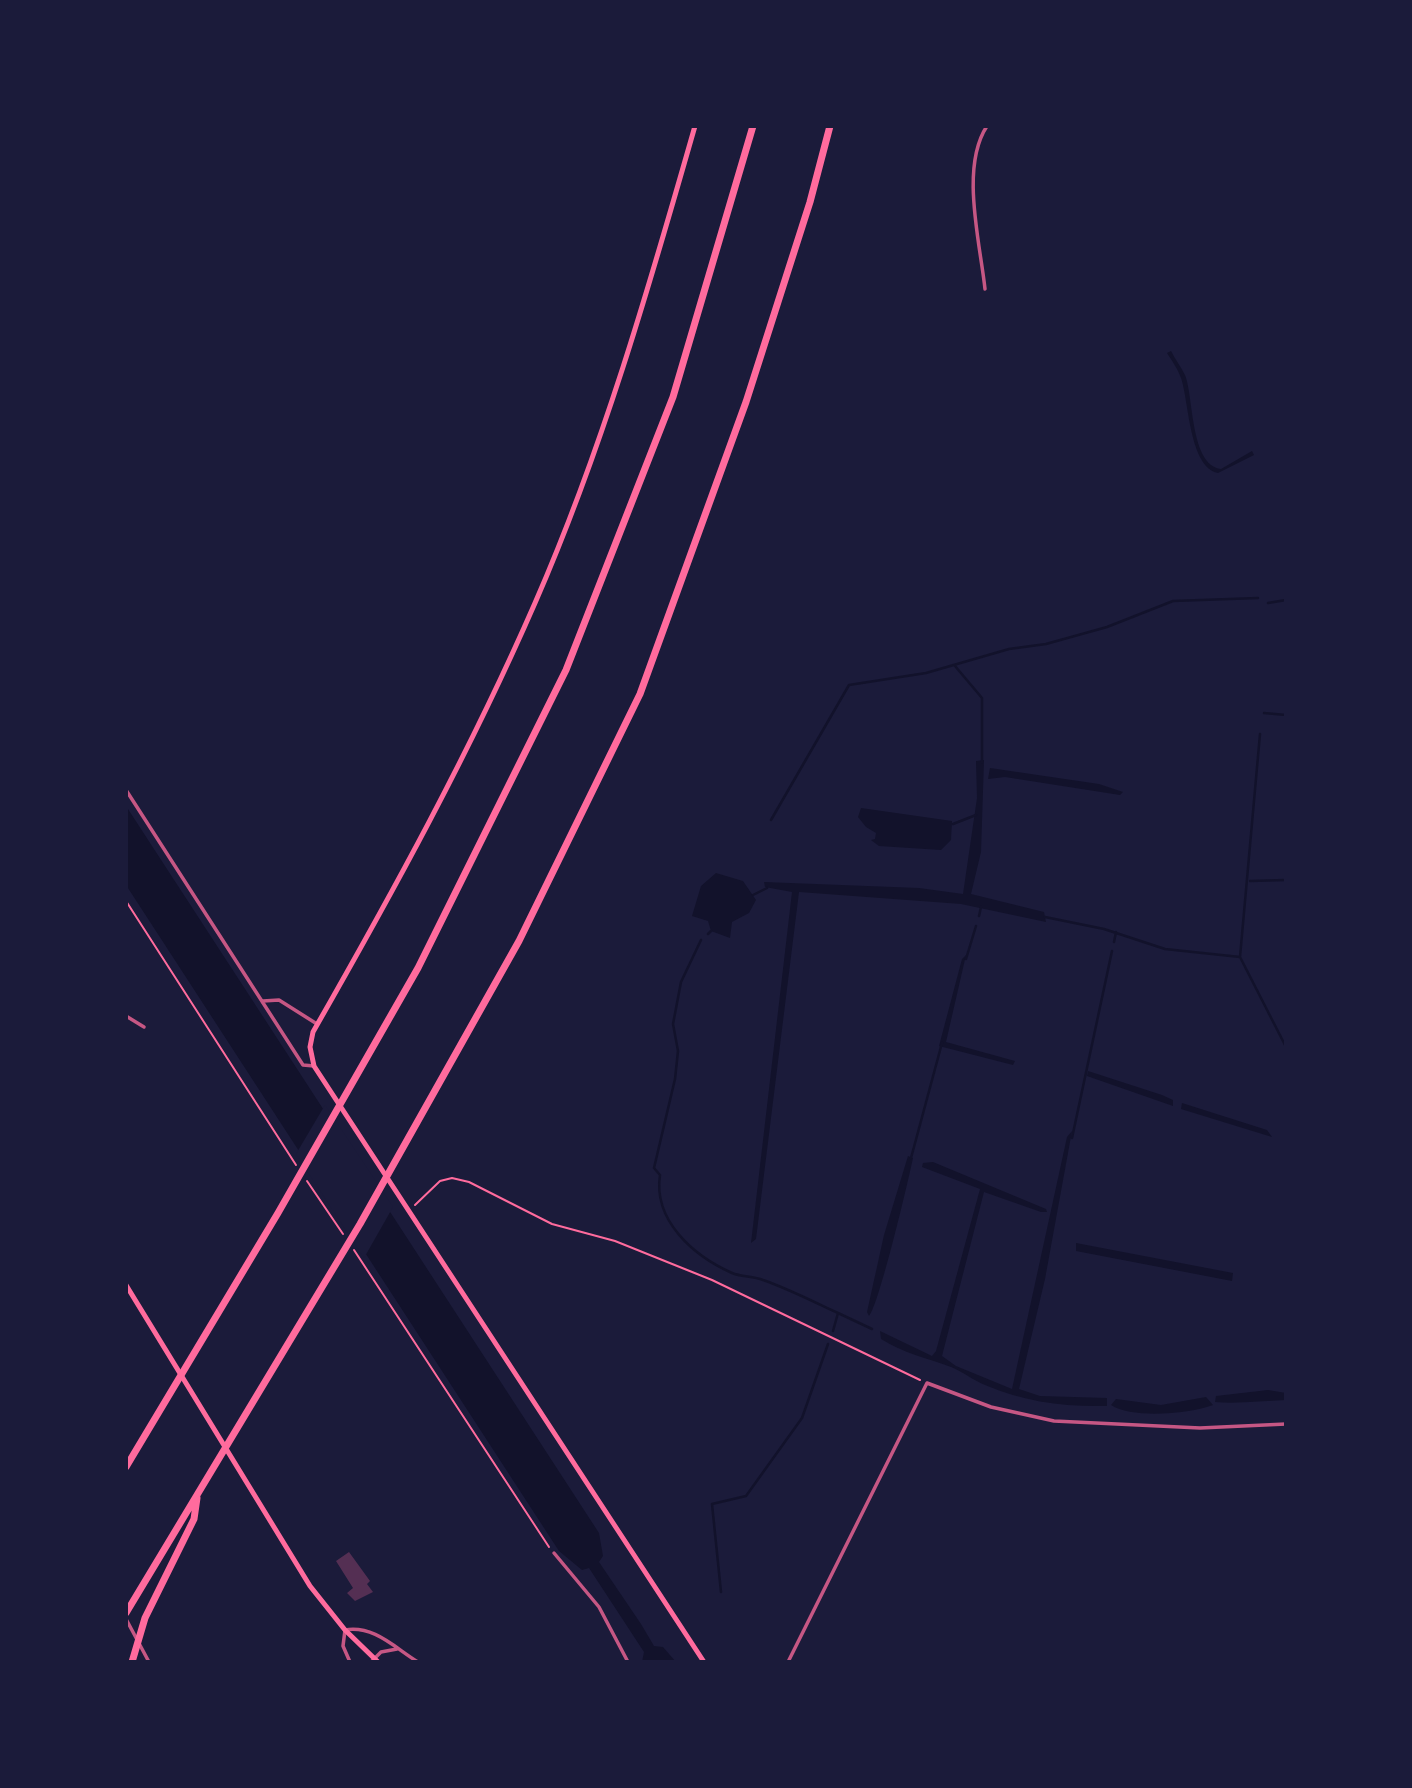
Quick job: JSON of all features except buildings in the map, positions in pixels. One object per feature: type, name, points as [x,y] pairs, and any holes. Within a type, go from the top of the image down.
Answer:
[{"type":"highway","points":[[126,1467],[354,1084],[463,883],[566,670],[673,397],[753,126]]},
{"type":"highway","points":[[126,1613],[317,1297],[519,942],[640,694],[746,402],[810,202],[830,126]]},
{"type":"highway","points":[[132,1662],[145,1618],[194,1519],[198,1492]]},
{"type":"main road","points":[[695,126],[626,357],[577,497],[535,603],[466,754],[416,851],[317,1024],[310,1047],[314,1066],[704,1662]]},
{"type":"main road","points":[[126,1285],[310,1586],[374,1661]]},
{"type":"street","points":[[985,289],[973,162],[979,137],[987,126]]},
{"type":"street","points":[[126,790],[303,1065],[314,1066]]},
{"type":"street","points":[[263,1001],[279,1000],[317,1024]]},
{"type":"street","points":[[126,1016],[144,1027]]},
{"type":"street","points":[[789,1662],[927,1383],[991,1407],[1054,1421],[1200,1428],[1286,1424]]},
{"type":"street","points":[[554,1553],[599,1607],[628,1662]]},
{"type":"street","points":[[126,1619],[149,1662]]},
{"type":"street","points":[[350,1662],[343,1646],[345,1630],[369,1630],[418,1662]]},
{"type":"street","points":[[374,1661],[380,1652],[397,1649]]},
{"type":"path","points":[[126,901],[296,1165]]},
{"type":"path","points":[[304,1177],[343,1234]]},
{"type":"path","points":[[410,1209],[440,1181],[452,1178],[469,1182],[552,1224],[615,1241],[712,1280],[927,1383]]},
{"type":"path","points":[[351,1245],[541,1538],[554,1553]]},
{"type":"shaded area","points":[[1171,351],[1188,385],[1198,444],[1211,465],[1221,469],[1252,451],[1254,455],[1218,473],[1208,468],[1196,446],[1181,378],[1167,353]]},
{"type":"shaded area","points":[[984,760],[981,852],[971,894],[1044,912],[1046,922],[961,904],[799,892],[756,1239],[751,1243],[792,892],[765,887],[764,882],[919,888],[963,894],[977,798],[976,761]]},
{"type":"shaded area","points":[[990,768],[1099,784],[1123,792],[1120,795],[1005,777],[988,779]]},
{"type":"shaded area","points":[[126,806],[599,1533],[603,1556],[599,1562],[654,1646],[663,1647],[676,1662],[642,1662],[644,1652],[589,1568],[582,1570],[559,1551],[126,885]]},
{"type":"shaded area","points":[[861,808],[952,821],[951,840],[941,850],[879,846],[871,840],[875,839],[876,833],[866,827],[858,817]]},
{"type":"shaded area","points":[[716,873],[743,881],[756,900],[749,913],[732,922],[730,938],[711,931],[708,921],[692,916],[701,886]]},
{"type":"shaded area","points":[[966,955],[946,1042],[1015,1061],[1013,1065],[939,1046],[962,959]]},
{"type":"shaded area","points":[[1088,1071],[1162,1095],[1173,1100],[1173,1106],[1087,1076]]},
{"type":"shaded area","points":[[1182,1103],[1267,1130],[1272,1137],[1181,1109]]},
{"type":"shaded area","points":[[1072,1131],[1045,1279],[1019,1389],[1040,1396],[1107,1398],[1107,1406],[1075,1406],[1015,1396],[985,1385],[951,1367],[906,1352],[881,1339],[880,1331],[932,1356],[936,1351],[980,1189],[922,1167],[923,1163],[933,1162],[1046,1209],[1047,1212],[1041,1212],[984,1192],[942,1356],[956,1366],[1012,1389],[1067,1137]]},
{"type":"shaded area","points":[[908,1156],[913,1158],[900,1216],[874,1307],[869,1316],[867,1312],[884,1235]]},
{"type":"shaded area","points":[[1076,1243],[1233,1273],[1232,1281],[1076,1251]]},
{"type":"shaded area","points":[[1268,1390],[1286,1393],[1286,1400],[1215,1402],[1216,1396]]},
{"type":"shaded area","points":[[1206,1397],[1213,1405],[1176,1413],[1146,1414],[1111,1405],[1116,1399],[1161,1405]]},
{"type":"pier","points":[[325,1105],[393,1207],[364,1258],[296,1154]]},
{"type":"waterway","points":[[771,820],[849,685],[926,673],[1009,649],[1046,644],[1107,627],[1173,601],[1258,598]]},
{"type":"waterway","points":[[1268,603],[1286,600]]},
{"type":"waterway","points":[[955,666],[982,698],[982,762]]},
{"type":"waterway","points":[[1264,713],[1286,715]]},
{"type":"waterway","points":[[1240,957],[1260,734]]},
{"type":"waterway","points":[[953,824],[976,815]]},
{"type":"waterway","points":[[1250,881],[1286,880]]},
{"type":"waterway","points":[[753,895],[767,888]]},
{"type":"waterway","points":[[979,916],[981,907]]},
{"type":"waterway","points":[[1045,917],[1104,929],[1165,949],[1240,957],[1286,1047]]},
{"type":"waterway","points":[[966,959],[976,926]]},
{"type":"waterway","points":[[708,934],[711,931]]},
{"type":"waterway","points":[[1114,942],[1116,932]]},
{"type":"waterway","points":[[701,940],[681,982],[673,1024],[678,1051],[675,1079],[654,1168],[660,1175],[663,1207],[679,1235],[718,1266],[792,1291],[838,1313],[833,1331]]},
{"type":"waterway","points":[[1072,1138],[1112,951]]},
{"type":"waterway","points":[[911,1158],[942,1043]]},
{"type":"waterway","points":[[838,1313],[872,1329]]},
{"type":"waterway","points":[[721,1592],[712,1504],[746,1496],[802,1418],[828,1344]]}]
